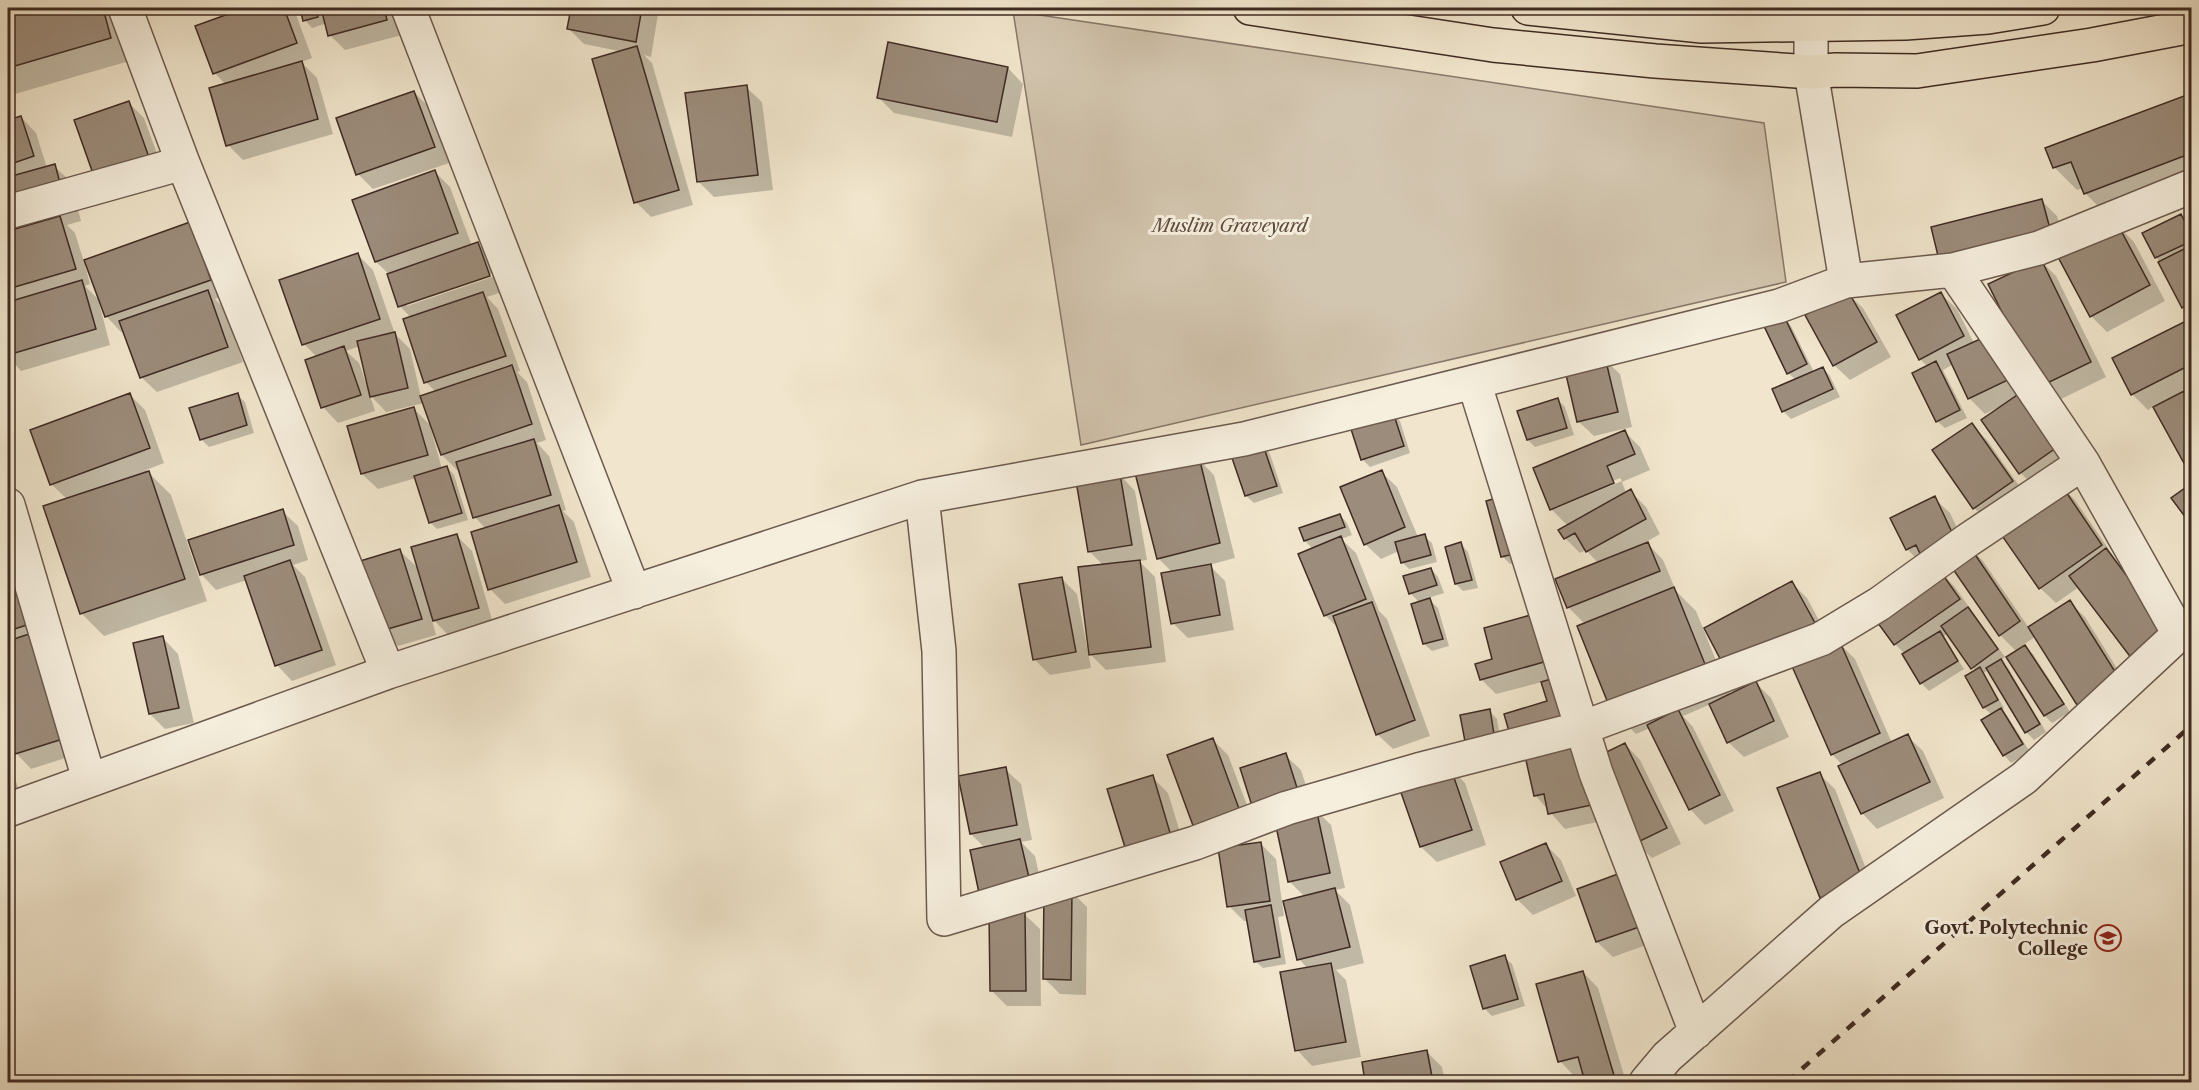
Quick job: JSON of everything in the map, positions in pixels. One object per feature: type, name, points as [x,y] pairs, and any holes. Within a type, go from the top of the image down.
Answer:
[{"type":"highway","points":[[1250,8],[1493,45],[1655,61],[1811,72],[1917,71],[2092,45],[2192,26]]},
{"type":"highway","points":[[1528,8],[1811,25],[1849,16],[1905,23],[1988,16],[2043,8]]},
{"type":"street","points":[[125,8],[183,163],[388,672]]},
{"type":"street","points":[[408,8],[634,592]]},
{"type":"street","points":[[1811,25],[1811,72],[1846,280]]},
{"type":"street","points":[[8,212],[183,163]]},
{"type":"street","points":[[8,810],[388,672],[922,497],[1244,439],[1779,306],[1846,280],[1953,270],[2039,248],[2192,186]]},
{"type":"street","points":[[1646,1083],[1667,1057],[1831,912],[2025,778],[2179,634],[2083,463],[1953,270]]},
{"type":"street","points":[[1474,382],[1596,773],[1695,1032]]},
{"type":"street","points":[[922,497],[939,651],[944,919],[1195,843],[1287,808],[1418,770],[1582,728],[1821,639],[1880,604],[1968,540],[2083,463]]},
{"type":"street","points":[[8,505],[89,779]]},
{"type":"green space","name":"Muslim Graveyard","points":[[1013,11],[1764,123],[1786,282],[1081,445]]},
{"type":"building","points":[[8,8],[103,8],[111,38],[8,68]]},
{"type":"building","points":[[245,8],[284,8],[297,43],[213,74],[195,26]]},
{"type":"building","points":[[300,8],[316,8],[318,17],[303,21]]},
{"type":"building","points":[[321,8],[384,8],[387,20],[328,36]]},
{"type":"building","points":[[571,8],[642,8],[636,42],[567,29]]},
{"type":"building","points":[[888,42],[1008,67],[997,122],[877,98]]},
{"type":"building","points":[[637,46],[679,190],[634,203],[592,59]]},
{"type":"building","points":[[302,61],[318,119],[226,146],[209,88]]},
{"type":"building","points":[[747,85],[758,175],[697,182],[685,93]]},
{"type":"building","points":[[414,91],[435,147],[356,175],[336,118]]},
{"type":"building","points":[[2192,93],[2192,153],[2084,194],[2071,162],[2053,168],[2045,148]]},
{"type":"building","points":[[129,101],[151,163],[96,182],[74,120]]},
{"type":"building","points":[[21,116],[34,156],[8,165],[8,120]]},
{"type":"building","points":[[55,164],[66,206],[8,222],[8,177]]},
{"type":"building","points":[[435,170],[458,233],[375,262],[352,200]]},
{"type":"building","points":[[2042,199],[2052,236],[1940,264],[1931,227]]},
{"type":"building","points":[[2181,214],[2192,236],[2192,241],[2155,258],[2142,233]]},
{"type":"building","points":[[60,216],[76,269],[8,289],[8,231]]},
{"type":"building","points":[[190,222],[211,280],[105,317],[84,260]]},
{"type":"building","points":[[2118,225],[2150,285],[2090,317],[2058,257]]},
{"type":"building","points":[[478,242],[490,276],[398,307],[387,274]]},
{"type":"building","points":[[2192,245],[2192,302],[2182,308],[2158,262]]},
{"type":"building","points":[[358,253],[380,319],[302,345],[279,280]]},
{"type":"building","points":[[2041,259],[2091,362],[2039,387],[1988,284]]},
{"type":"building","points":[[82,280],[96,329],[8,355],[8,302]]},
{"type":"building","points":[[208,290],[228,347],[140,378],[119,321]]},
{"type":"building","points":[[1848,291],[1877,342],[1833,366],[1805,315]]},
{"type":"building","points":[[483,292],[506,356],[424,383],[403,319]]},
{"type":"building","points":[[1941,292],[1964,336],[1919,360],[1896,315]]},
{"type":"building","points":[[1784,316],[1807,364],[1787,374],[1764,326]]},
{"type":"building","points":[[2188,320],[2192,327],[2192,364],[2131,395],[2112,358]]},
{"type":"building","points":[[395,332],[408,388],[370,397],[357,341]]},
{"type":"building","points":[[1989,335],[2010,379],[1968,399],[1947,354]]},
{"type":"building","points":[[344,346],[361,395],[321,408],[305,360]]},
{"type":"building","points":[[1605,357],[1618,412],[1577,422],[1564,366]]},
{"type":"building","points":[[1936,361],[1960,410],[1936,422],[1912,373]]},
{"type":"building","points":[[512,365],[532,424],[441,455],[420,396]]},
{"type":"building","points":[[1823,367],[1833,389],[1782,412],[1772,389]]},
{"type":"building","points":[[2023,391],[2060,445],[2019,474],[1981,420]]},
{"type":"building","points":[[2184,391],[2192,404],[2192,462],[2185,465],[2153,407]]},
{"type":"building","points":[[130,393],[150,448],[50,485],[30,430]]},
{"type":"building","points":[[238,393],[247,425],[200,440],[189,408]]},
{"type":"building","points":[[1558,398],[1567,428],[1527,440],[1517,411]]},
{"type":"building","points":[[414,407],[428,455],[361,474],[347,426]]},
{"type":"building","points":[[1393,412],[1404,446],[1361,460],[1350,426]]},
{"type":"building","points":[[1972,423],[2013,481],[1973,509],[1932,450]]},
{"type":"building","points":[[1625,430],[1635,454],[1607,466],[1614,483],[1550,510],[1533,468]]},
{"type":"building","points":[[534,439],[551,495],[473,518],[456,462]]},
{"type":"building","points":[[1263,445],[1277,486],[1245,496],[1231,455]]},
{"type":"building","points":[[1199,457],[1220,543],[1157,559],[1135,473]]},
{"type":"building","points":[[447,466],[462,513],[429,523],[414,476]]},
{"type":"building","points":[[1382,470],[1405,527],[1364,545],[1340,487]]},
{"type":"building","points":[[149,471],[185,579],[80,614],[43,506]]},
{"type":"building","points":[[1120,474],[1132,545],[1088,552],[1076,481]]},
{"type":"building","points":[[2060,483],[2102,545],[2039,589],[1996,527]]},
{"type":"building","points":[[2192,483],[2192,526],[2171,498]]},
{"type":"building","points":[[1631,489],[1646,519],[1586,552],[1575,533],[1564,539],[1558,530]]},
{"type":"building","points":[[1506,495],[1522,552],[1501,557],[1486,501]]},
{"type":"building","points":[[1935,496],[1957,543],[1923,560],[1916,545],[1906,550],[1890,518]]},
{"type":"building","points":[[559,505],[577,562],[488,590],[471,532]]},
{"type":"building","points":[[283,509],[294,545],[200,575],[188,540]]},
{"type":"building","points":[[1340,514],[1345,527],[1304,541],[1299,528]]},
{"type":"building","points":[[457,534],[479,608],[433,621],[411,547]]},
{"type":"building","points":[[1425,534],[1431,555],[1401,563],[1395,542]]},
{"type":"building","points":[[1341,536],[1366,599],[1324,616],[1298,554]]},
{"type":"building","points":[[1461,542],[1472,580],[1455,584],[1445,547]]},
{"type":"building","points":[[1648,542],[1660,571],[1567,608],[1555,579]]},
{"type":"building","points":[[1968,544],[2020,621],[1999,636],[1946,559]]},
{"type":"building","points":[[2106,548],[2171,635],[2135,663],[2069,576]]},
{"type":"building","points":[[400,549],[422,619],[381,631],[360,561]]},
{"type":"building","points":[[290,560],[322,650],[275,666],[244,576]]},
{"type":"building","points":[[1140,560],[1151,647],[1089,655],[1078,567]]},
{"type":"building","points":[[8,561],[27,625],[8,631]]},
{"type":"building","points":[[1211,564],[1220,615],[1171,624],[1161,573]]},
{"type":"building","points":[[1431,568],[1437,585],[1409,594],[1403,576]]},
{"type":"building","points":[[1938,568],[1960,599],[1894,645],[1872,615]]},
{"type":"building","points":[[1062,577],[1076,652],[1033,660],[1019,584]]},
{"type":"building","points":[[1792,581],[1815,623],[1726,670],[1704,628]]},
{"type":"building","points":[[1674,587],[1709,674],[1612,713],[1577,626]]},
{"type":"building","points":[[1430,598],[1443,639],[1423,644],[1411,604]]},
{"type":"building","points":[[2070,600],[2119,678],[2077,705],[2028,627]]},
{"type":"building","points":[[1372,602],[1415,720],[1376,735],[1333,616]]},
{"type":"building","points":[[1968,607],[1998,649],[1971,669],[1941,626]]},
{"type":"building","points":[[1538,613],[1551,660],[1480,680],[1475,664],[1492,659],[1484,628]]},
{"type":"building","points":[[1940,631],[1958,661],[1920,684],[1902,654]]},
{"type":"building","points":[[32,633],[66,738],[15,754],[8,732],[8,641]]},
{"type":"building","points":[[163,636],[179,708],[149,714],[133,643]]},
{"type":"building","points":[[1840,642],[1880,733],[1831,755],[1791,664]]},
{"type":"building","points":[[2025,645],[2064,704],[2044,716],[2006,657]]},
{"type":"building","points":[[2001,659],[2040,724],[2025,733],[1986,668]]},
{"type":"building","points":[[1980,667],[1998,700],[1983,708],[1965,676]]},
{"type":"building","points":[[1561,676],[1575,724],[1512,742],[1504,714],[1547,701],[1541,682]]},
{"type":"building","points":[[1756,681],[1774,721],[1727,743],[1709,704]]},
{"type":"building","points":[[2001,708],[2023,744],[2003,756],[1981,720]]},
{"type":"building","points":[[1490,709],[1496,747],[1467,752],[1460,715]]},
{"type":"building","points":[[1678,709],[1720,795],[1689,810],[1647,725]]},
{"type":"building","points":[[1908,734],[1930,782],[1861,814],[1838,766]]},
{"type":"building","points":[[1583,735],[1597,804],[1548,814],[1544,794],[1534,796],[1523,747]]},
{"type":"building","points":[[1213,738],[1241,814],[1195,831],[1167,755]]},
{"type":"building","points":[[1625,743],[1667,828],[1636,843],[1594,758]]},
{"type":"building","points":[[1286,753],[1299,794],[1253,809],[1240,768]]},
{"type":"building","points":[[1450,766],[1472,830],[1420,847],[1398,784]]},
{"type":"building","points":[[1006,767],[1017,825],[970,834],[958,776]]},
{"type":"building","points":[[1820,772],[1863,881],[1820,898],[1777,788]]},
{"type":"building","points":[[1153,775],[1173,843],[1128,857],[1107,789]]},
{"type":"building","points":[[1316,808],[1330,873],[1288,882],[1274,817]]},
{"type":"building","points":[[1020,839],[1030,882],[979,893],[970,850]]},
{"type":"building","points":[[1261,842],[1270,901],[1227,907],[1218,848]]},
{"type":"building","points":[[1546,843],[1562,881],[1516,900],[1500,862]]},
{"type":"building","points":[[1626,871],[1645,925],[1596,942],[1577,889]]},
{"type":"building","points":[[1335,888],[1350,947],[1297,960],[1283,901]]},
{"type":"building","points":[[1044,890],[1072,890],[1071,980],[1043,979]]},
{"type":"building","points":[[1271,905],[1280,957],[1254,962],[1245,910]]},
{"type":"building","points":[[989,912],[1025,912],[1026,991],[990,991]]},
{"type":"building","points":[[1505,955],[1518,999],[1483,1009],[1470,966]]},
{"type":"building","points":[[1331,963],[1346,1042],[1295,1051],[1280,972]]},
{"type":"building","points":[[1583,971],[1616,1082],[1585,1082],[1578,1057],[1558,1062],[1536,984]]},
{"type":"building","points":[[1427,1050],[1433,1082],[1365,1082],[1362,1062]]},
{"type":"railway","points":[[1787,1082],[2192,725]]},
{"type":"place","name":"Govt. Polytechnic College","points":[[2108,938]]}]
